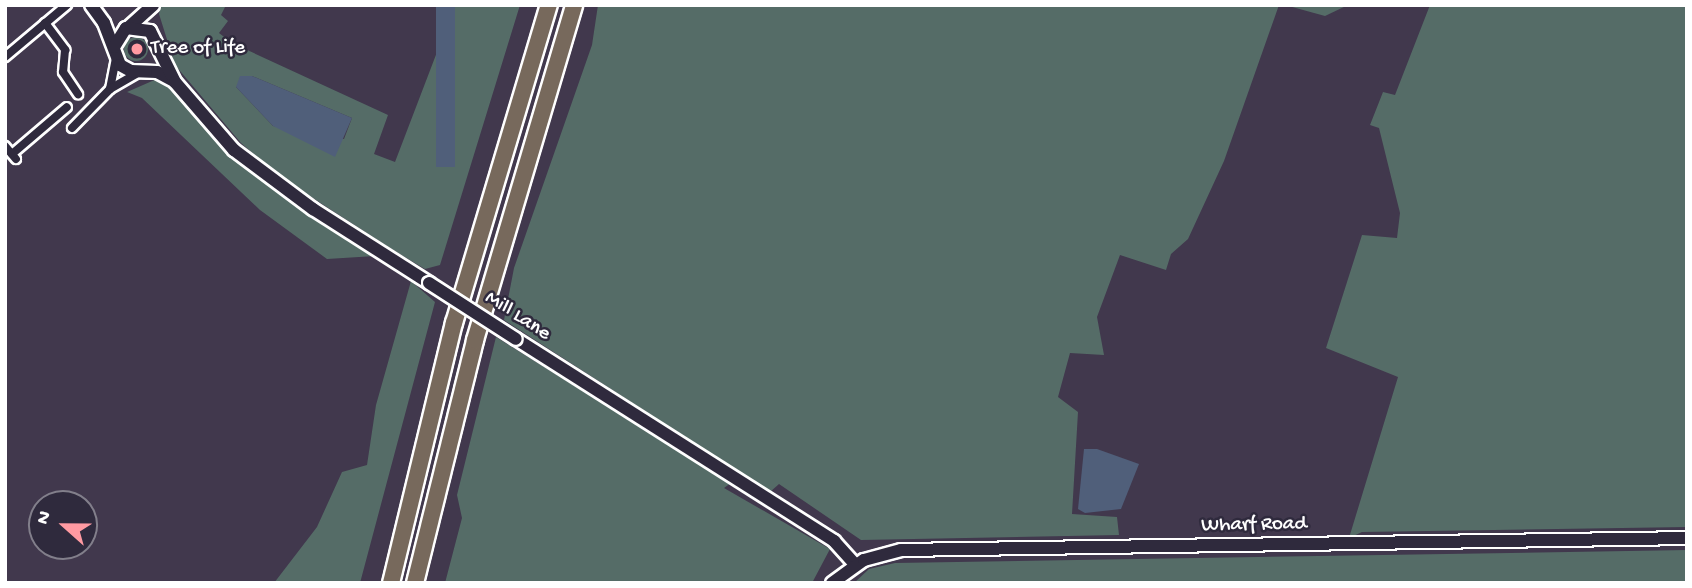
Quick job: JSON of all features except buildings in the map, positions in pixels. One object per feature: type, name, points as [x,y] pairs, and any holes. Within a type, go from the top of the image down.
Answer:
[{"type":"highway","points":[[391,583],[454,323],[549,5]]},
{"type":"highway","points":[[415,583],[479,327],[574,5]]},
{"type":"street","points":[[5,57],[67,5]]},
{"type":"street","points":[[110,89],[115,53],[129,27],[152,7]]},
{"type":"street","name":"Mill Lane","points":[[152,7],[154,35],[175,82],[220,137],[254,166],[429,283],[834,541],[855,564]]},
{"type":"street","points":[[95,10],[129,27],[142,27],[154,35]]},
{"type":"street","points":[[95,10],[115,53]]},
{"type":"street","points":[[46,23],[65,50],[62,72],[78,94]]},
{"type":"street","points":[[72,128],[110,89],[142,70],[159,51]]},
{"type":"street","name":"Mill Lane","points":[[115,53],[128,70],[142,70],[175,82]]},
{"type":"street","points":[[5,146],[14,157],[67,107]]},
{"type":"street","name":"Wharf Road","points":[[832,583],[855,564],[886,552],[917,550],[1687,538]]},
{"type":"green space","points":[[161,5],[226,5],[221,15],[228,21],[219,33],[232,43],[388,115],[374,154],[395,162],[455,5],[520,5],[440,265],[425,269],[393,250],[279,176],[241,143],[175,65],[159,14]],"holes":[[[252,76],[352,118],[344,139],[273,126],[236,87]]]},
{"type":"green space","points":[[598,5],[1279,5],[1224,161],[1188,239],[1171,254],[1166,270],[1120,255],[1097,317],[1104,355],[1070,353],[1058,397],[1078,412],[1072,514],[1117,517],[1119,535],[861,540],[779,484],[770,492],[504,320],[514,268],[592,45]]},
{"type":"green space","points":[[1285,5],[1348,5],[1325,16]]},
{"type":"green space","points":[[1430,5],[1687,5],[1687,527],[1362,532],[1349,538],[1398,377],[1326,348],[1362,235],[1397,238],[1400,213],[1379,128],[1370,125],[1383,92],[1395,95]]},
{"type":"green space","points":[[136,37],[145,40],[148,49],[145,58],[136,61],[127,58],[124,49],[127,40]]},
{"type":"green space","points":[[159,78],[239,162],[375,256],[327,259],[260,210],[142,98],[127,92]]},
{"type":"green space","points":[[411,281],[435,302],[360,583],[274,583],[317,527],[342,472],[367,465],[376,405]]},
{"type":"green space","points":[[496,337],[731,483],[724,488],[830,549],[812,583],[445,583],[462,518],[457,495]]},
{"type":"green space","points":[[1687,550],[1687,583],[854,583],[869,569],[895,563]]},
{"type":"water","points":[[436,5],[455,5],[455,167],[436,167]]},
{"type":"water","points":[[240,76],[252,76],[352,118],[335,157],[273,126],[236,87]]},
{"type":"water","points":[[1084,449],[1097,449],[1139,464],[1121,509],[1085,513],[1078,509]]},
{"type":"place","name":"Tree of Life","points":[[137,49]]}]
